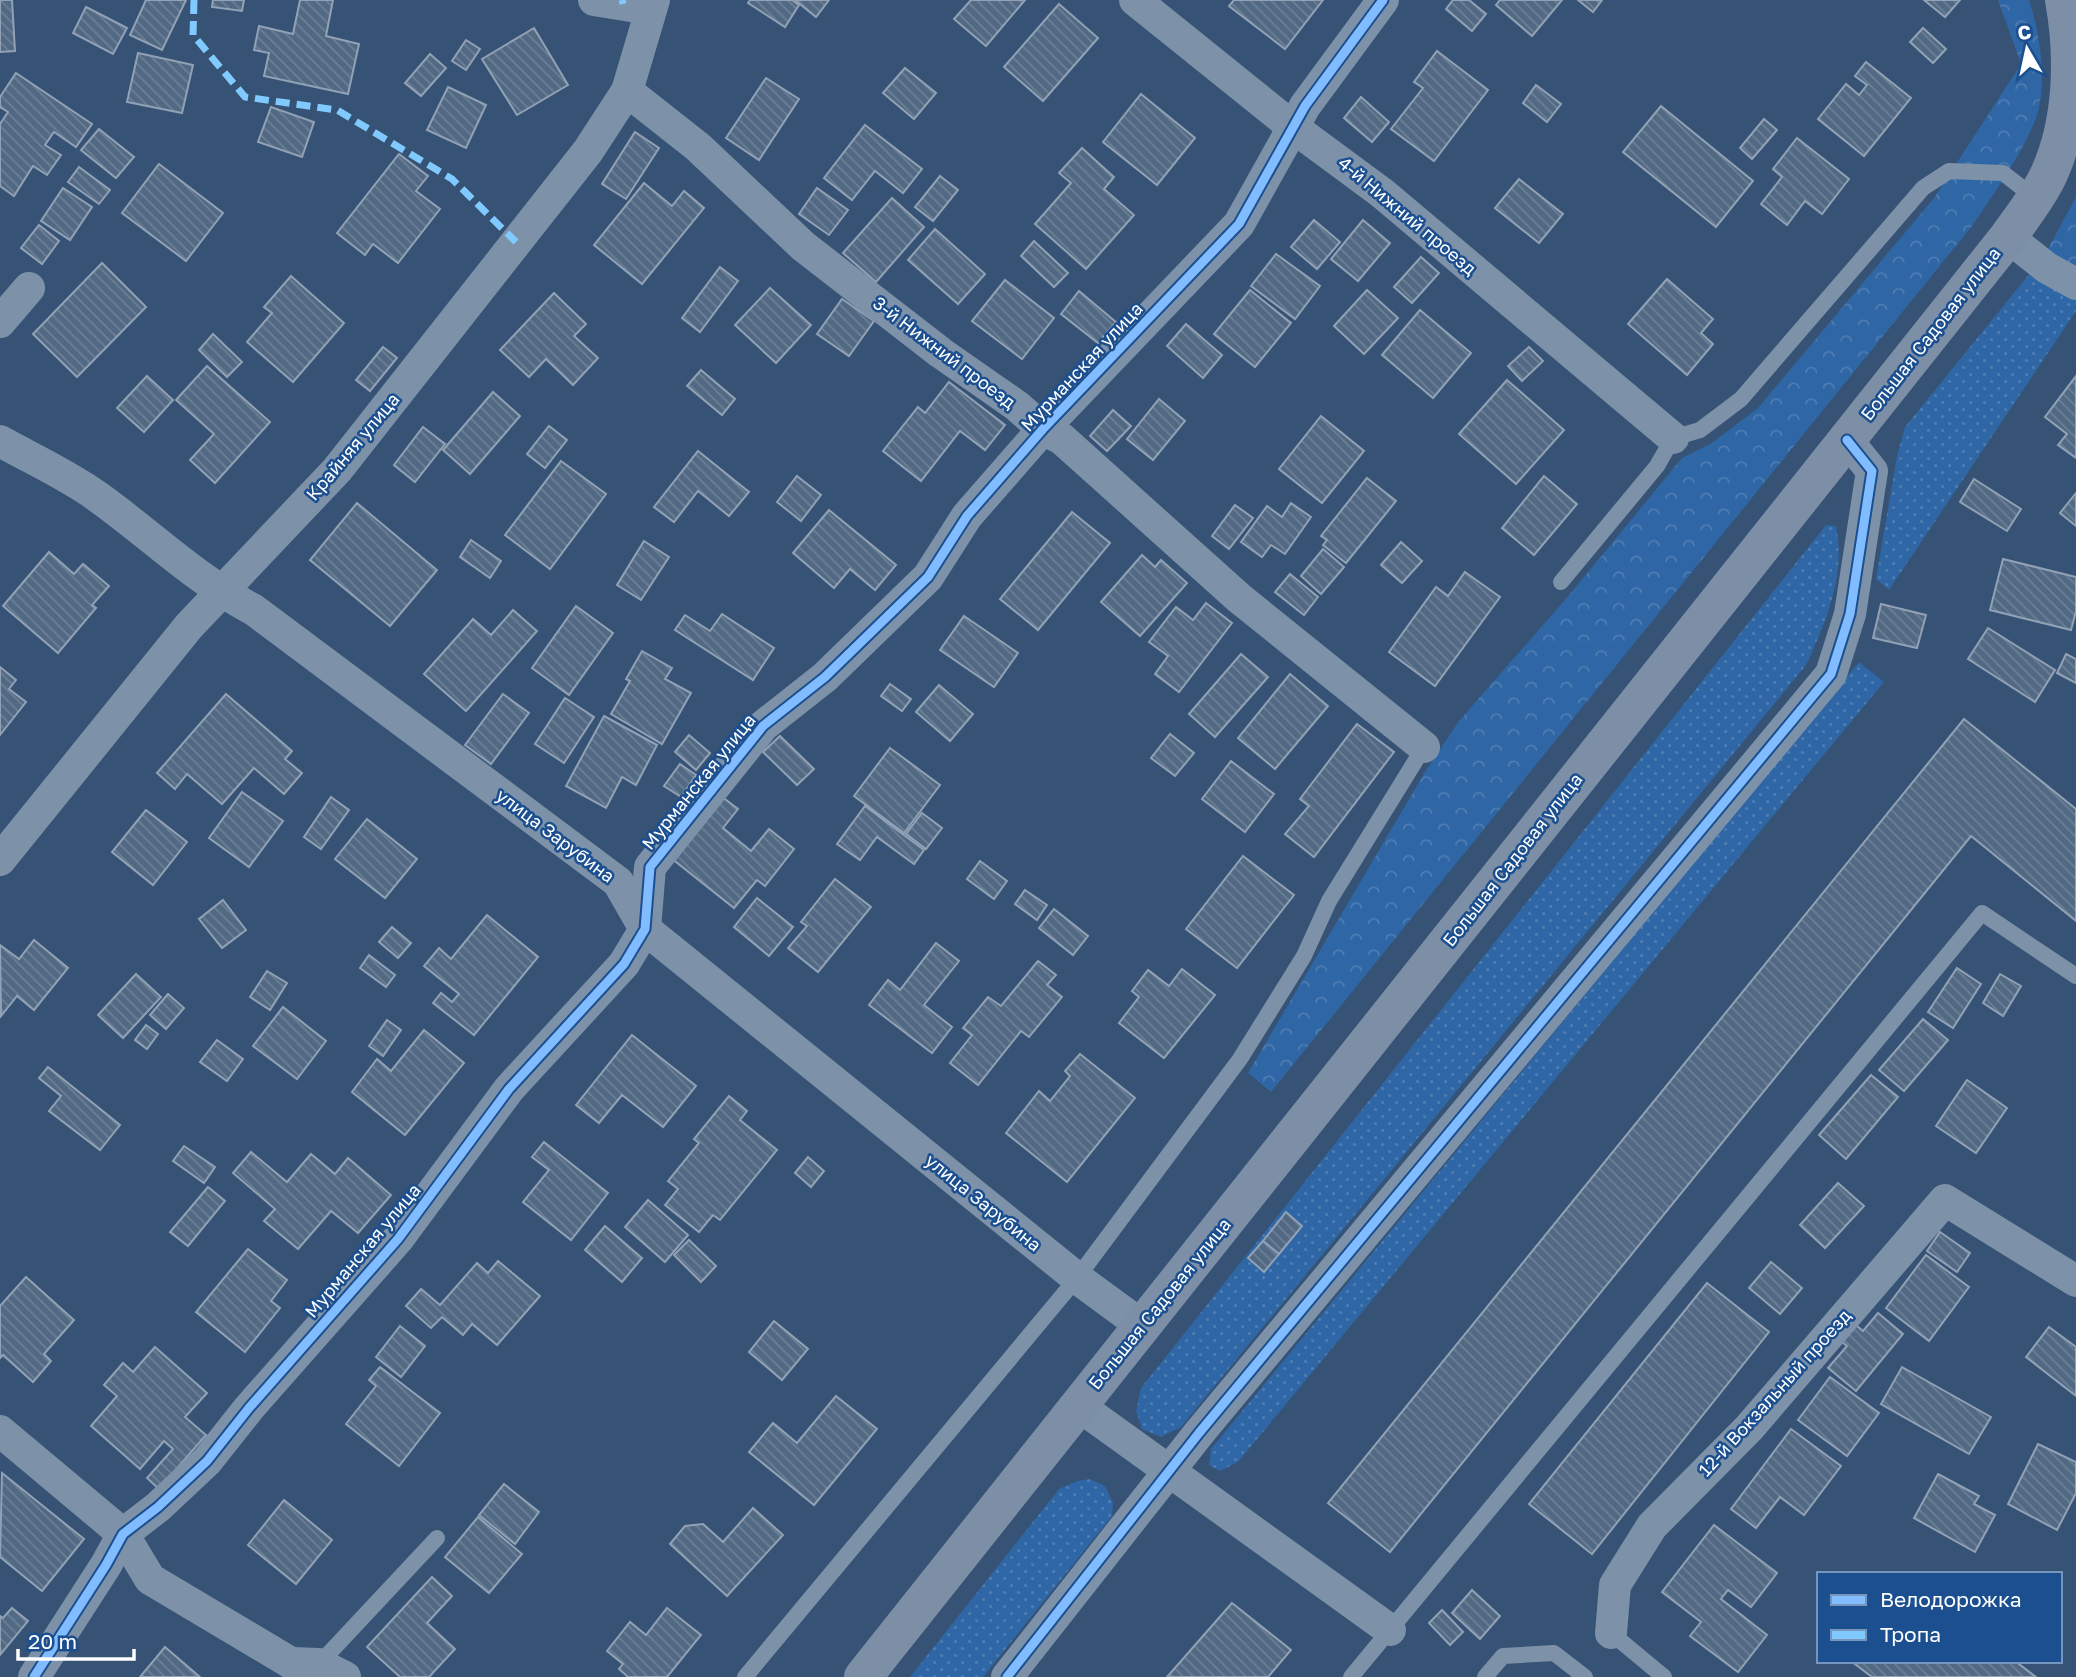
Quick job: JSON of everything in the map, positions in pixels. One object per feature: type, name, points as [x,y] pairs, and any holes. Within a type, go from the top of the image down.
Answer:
[{"type":"main road","name":"Большая Садовая улица","points":[[863,1677],[2008,237],[2049,174],[2065,126],[2069,81],[2069,9]]},
{"type":"street","points":[[594,0],[651,4]]},
{"type":"street","name":"4-й Нижний проезд","points":[[1135,0],[1294,128],[1382,193],[1673,438]]},
{"type":"street","name":"Мурманская улица","points":[[34,1677],[123,1534],[158,1507],[207,1461],[249,1408],[398,1239],[509,1089],[624,964],[645,929],[650,867],[763,726],[825,677],[928,577],[967,516],[1026,452],[1042,429],[1239,224],[1305,106],[1383,0]]},
{"type":"street","name":"Крайняя улица","points":[[0,860],[218,592],[337,470],[588,150],[627,91],[651,4]]},
{"type":"street","name":"3-й Нижний проезд","points":[[627,91],[698,148],[803,246],[941,353],[1017,406],[1042,429],[1062,439],[1239,598],[1424,747]]},
{"type":"street","points":[[2008,237],[2047,268],[2076,284]]},
{"type":"street","points":[[0,322],[29,288]]},
{"type":"street","points":[[1007,1677],[1168,1470],[1831,674],[1850,614],[1872,471],[1847,440]]},
{"type":"street","name":"улица Зарубина","points":[[0,441],[97,495],[218,592],[254,610],[618,882],[645,929],[1077,1278],[1141,1325]]},
{"type":"street","name":"12-й Вокзальный проезд","points":[[1611,1633],[1615,1585],[1652,1526],[1749,1428],[1945,1200],[2076,1281]]},
{"type":"street","points":[[1079,1406],[1390,1630]]},
{"type":"street","points":[[0,1431],[123,1534],[149,1579],[292,1663],[332,1670]]},
{"type":"lane","points":[[1561,582],[1657,466],[1673,438],[1700,430],[1741,399],[1923,188],[1949,171],[2003,173],[2035,198]]},
{"type":"lane","points":[[745,1677],[1077,1278],[1240,1059],[1304,956],[1329,901],[1424,747]]},
{"type":"lane","points":[[1351,1677],[1982,913],[2076,976]]},
{"type":"lane","points":[[332,1670],[437,1538]]},
{"type":"lane","points":[[1611,1633],[1664,1677]]},
{"type":"lane","points":[[1485,1677],[1503,1656],[1554,1653],[1585,1677]]},
{"type":"green space","points":[[1998,0],[2029,0],[2039,43],[2042,90],[2036,118],[2023,147],[1998,187],[1972,226],[1271,1092],[1248,1073],[1425,772],[1459,721],[1570,594],[1682,458],[1712,443],[1758,408],[1934,198],[2021,64]]},
{"type":"green space","points":[[2076,197],[2076,278],[2044,256]]},
{"type":"green space","points":[[2044,256],[2076,278],[2076,311],[1889,590],[1876,579],[1897,456],[1905,427]]},
{"type":"green space","points":[[1826,525],[1836,526],[1836,580],[1821,632],[1806,665],[1181,1427],[1161,1437],[1142,1429],[1136,1411],[1141,1388]]},
{"type":"green space","points":[[1859,662],[1884,682],[1238,1462],[1220,1471],[1209,1465],[1211,1449]]},
{"type":"green space","points":[[1090,1479],[1105,1486],[1113,1503],[1112,1516],[983,1677],[910,1677],[1059,1489]]},
{"type":"building","points":[[0,0],[12,0],[15,51],[0,52]]},
{"type":"building","points":[[146,0],[186,0],[162,50],[130,35]]},
{"type":"building","points":[[213,0],[244,0],[242,11],[212,7]]},
{"type":"building","points":[[300,0],[333,0],[326,36],[359,44],[348,94],[264,76],[269,53],[254,50],[259,26],[293,34]]},
{"type":"building","points":[[750,0],[792,0],[799,5],[785,27],[748,3]]},
{"type":"building","points":[[795,0],[829,0],[816,17]]},
{"type":"building","points":[[971,0],[1025,0],[986,46],[954,19]]},
{"type":"building","points":[[1234,0],[1323,0],[1285,49],[1229,6]]},
{"type":"building","points":[[1453,0],[1469,0],[1486,14],[1472,31],[1446,9]]},
{"type":"building","points":[[1500,0],[1562,0],[1532,36],[1496,5]]},
{"type":"building","points":[[1578,0],[1602,0],[1593,12]]},
{"type":"building","points":[[1924,0],[1960,0],[1945,17]]},
{"type":"building","points":[[1059,4],[1098,38],[1043,101],[1004,67]]},
{"type":"building","points":[[86,7],[127,28],[113,54],[73,33]]},
{"type":"building","points":[[534,28],[568,85],[517,115],[482,59]]},
{"type":"building","points":[[1923,28],[1946,49],[1933,63],[1910,42]]},
{"type":"building","points":[[466,40],[480,49],[466,70],[452,61]]},
{"type":"building","points":[[1437,51],[1488,90],[1434,161],[1391,129],[1423,88],[1414,82]]},
{"type":"building","points":[[138,53],[193,65],[182,113],[127,102]]},
{"type":"building","points":[[430,54],[446,68],[421,96],[405,83]]},
{"type":"building","points":[[1866,62],[1911,98],[1864,156],[1818,119],[1846,84],[1859,95],[1867,85],[1855,76]]},
{"type":"building","points":[[905,68],[936,93],[914,119],[883,93]]},
{"type":"building","points":[[16,73],[92,124],[76,147],[54,132],[45,145],[61,155],[47,175],[33,166],[14,196],[0,186],[0,124],[8,112],[0,107],[0,97]]},
{"type":"building","points":[[766,78],[799,99],[759,160],[726,138]]},
{"type":"building","points":[[1536,85],[1561,104],[1547,122],[1523,103]]},
{"type":"building","points":[[448,87],[486,105],[466,148],[427,130]]},
{"type":"building","points":[[1141,94],[1195,138],[1157,185],[1103,142]]},
{"type":"building","points":[[1361,97],[1389,122],[1372,142],[1344,118]]},
{"type":"building","points":[[1661,106],[1753,181],[1716,227],[1623,152]]},
{"type":"building","points":[[271,107],[314,122],[302,157],[258,142]]},
{"type":"building","points":[[1764,119],[1777,130],[1752,159],[1740,148]]},
{"type":"building","points":[[865,125],[922,169],[903,193],[875,171],[852,200],[824,178]]},
{"type":"building","points":[[99,129],[134,157],[116,178],[81,150]]},
{"type":"building","points":[[635,132],[659,148],[626,199],[602,184]]},
{"type":"building","points":[[1797,138],[1849,179],[1822,214],[1805,201],[1787,225],[1761,204],[1782,177],[1773,169]]},
{"type":"building","points":[[1082,148],[1114,177],[1104,189],[1134,215],[1086,269],[1035,224],[1071,183],[1059,173]]},
{"type":"building","points":[[399,154],[428,176],[416,191],[440,209],[398,263],[373,244],[365,255],[337,233]]},
{"type":"building","points":[[159,164],[223,213],[186,261],[122,213]]},
{"type":"building","points":[[79,167],[110,190],[99,204],[68,182]]},
{"type":"building","points":[[940,176],[958,190],[933,221],[915,207]]},
{"type":"building","points":[[1519,179],[1563,214],[1539,243],[1495,208]]},
{"type":"building","points":[[644,183],[672,206],[684,191],[704,208],[642,284],[594,245]]},
{"type":"building","points":[[63,188],[92,207],[70,240],[41,221]]},
{"type":"building","points":[[817,188],[848,210],[829,235],[799,214]]},
{"type":"building","points":[[892,198],[924,227],[876,282],[843,253]]},
{"type":"building","points":[[1314,220],[1340,242],[1317,269],[1291,247]]},
{"type":"building","points":[[1363,220],[1390,243],[1358,281],[1331,259]]},
{"type":"building","points":[[39,225],[59,241],[42,264],[21,248]]},
{"type":"building","points":[[935,229],[985,274],[958,304],[908,260]]},
{"type":"building","points":[[1034,241],[1068,273],[1054,287],[1021,256]]},
{"type":"building","points":[[1276,254],[1320,286],[1295,319],[1251,286]]},
{"type":"building","points":[[1421,257],[1439,273],[1412,303],[1394,287]]},
{"type":"building","points":[[102,263],[146,307],[77,377],[33,334]]},
{"type":"building","points":[[720,267],[738,281],[700,332],[682,318]]},
{"type":"building","points":[[291,276],[344,323],[293,382],[247,342],[272,313],[264,307]]},
{"type":"building","points":[[1667,279],[1713,319],[1701,333],[1713,344],[1687,375],[1628,324]]},
{"type":"building","points":[[1005,280],[1054,318],[1022,359],[972,321]]},
{"type":"building","points":[[770,288],[811,325],[776,363],[735,325]]},
{"type":"building","points":[[1250,290],[1291,323],[1255,367],[1214,334]]},
{"type":"building","points":[[1367,290],[1398,318],[1364,354],[1334,326]]},
{"type":"building","points":[[1079,291],[1116,322],[1098,343],[1061,314]]},
{"type":"building","points":[[554,293],[586,324],[574,336],[598,358],[573,385],[546,359],[529,377],[500,350]]},
{"type":"building","points":[[842,299],[874,321],[849,356],[817,334]]},
{"type":"building","points":[[1420,310],[1471,353],[1433,398],[1382,355]]},
{"type":"building","points":[[1186,324],[1222,355],[1203,378],[1167,346]]},
{"type":"building","points":[[213,334],[242,362],[227,377],[199,350]]},
{"type":"building","points":[[383,347],[397,358],[370,391],[356,380]]},
{"type":"building","points":[[1529,347],[1543,361],[1522,381],[1508,366]]},
{"type":"building","points":[[207,366],[270,422],[215,483],[190,460],[214,434],[176,400]]},
{"type":"building","points":[[701,370],[735,399],[722,415],[687,386]]},
{"type":"building","points":[[147,376],[173,400],[144,432],[117,408]]},
{"type":"building","points":[[2076,376],[2076,458],[2058,445],[2067,434],[2045,417]]},
{"type":"building","points":[[1507,380],[1564,430],[1516,484],[1459,434]]},
{"type":"building","points":[[949,382],[1005,425],[985,450],[960,431],[921,481],[883,451],[918,407],[925,413]]},
{"type":"building","points":[[493,392],[520,416],[470,474],[443,450]]},
{"type":"building","points":[[1159,399],[1185,421],[1153,460],[1127,439]]},
{"type":"building","points":[[1113,410],[1131,426],[1107,451],[1090,436]]},
{"type":"building","points":[[1321,416],[1364,451],[1322,503],[1279,469]]},
{"type":"building","points":[[549,426],[567,440],[545,468],[527,454]]},
{"type":"building","points":[[423,427],[445,444],[415,482],[394,465]]},
{"type":"building","points":[[698,451],[749,492],[729,516],[698,491],[674,522],[654,507]]},
{"type":"building","points":[[561,461],[606,494],[550,569],[505,535]]},
{"type":"building","points":[[797,476],[821,495],[801,521],[777,502]]},
{"type":"building","points":[[1544,476],[1577,504],[1534,555],[1502,528]]},
{"type":"building","points":[[1367,478],[1396,501],[1346,563],[1323,545],[1327,540],[1321,536]]},
{"type":"building","points":[[1974,479],[2021,509],[2007,531],[1960,502]]},
{"type":"building","points":[[2076,493],[2076,526],[2060,513]]},
{"type":"building","points":[[357,503],[437,570],[390,626],[310,560]]},
{"type":"building","points":[[1291,503],[1311,517],[1285,554],[1271,545],[1262,557],[1241,542],[1267,506],[1282,517]]},
{"type":"building","points":[[1235,505],[1253,518],[1229,549],[1212,536]]},
{"type":"building","points":[[829,510],[896,565],[875,590],[850,569],[834,588],[793,553]]},
{"type":"building","points":[[1072,512],[1110,543],[1038,630],[1000,599]]},
{"type":"building","points":[[471,540],[501,561],[490,578],[460,557]]},
{"type":"building","points":[[644,541],[669,557],[641,600],[617,585]]},
{"type":"building","points":[[1401,542],[1422,561],[1402,583],[1381,565]]},
{"type":"building","points":[[1323,549],[1344,567],[1321,594],[1301,576]]},
{"type":"building","points":[[49,552],[74,574],[83,564],[109,586],[92,605],[96,608],[58,653],[3,606]]},
{"type":"building","points":[[1142,555],[1155,567],[1161,560],[1187,583],[1140,636],[1101,602]]},
{"type":"building","points":[[2003,559],[2076,577],[2076,611],[2071,630],[1990,610]]},
{"type":"building","points":[[1465,572],[1500,597],[1435,686],[1389,652],[1436,587],[1448,596]]},
{"type":"building","points":[[1290,574],[1318,597],[1304,615],[1275,592]]},
{"type":"building","points":[[1206,603],[1232,623],[1179,692],[1155,674],[1168,656],[1149,642],[1176,607],[1193,620]]},
{"type":"building","points":[[1881,604],[1926,615],[1917,648],[1873,638]]},
{"type":"building","points":[[576,606],[613,633],[569,695],[532,668]]},
{"type":"building","points":[[513,610],[537,631],[466,711],[424,674],[473,619],[491,635]]},
{"type":"building","points":[[722,614],[774,648],[753,680],[675,630],[685,615],[710,631]]},
{"type":"building","points":[[964,616],[1018,653],[994,687],[940,650]]},
{"type":"building","points":[[1988,628],[2055,670],[2035,702],[1968,659]]},
{"type":"building","points":[[642,651],[672,668],[665,679],[691,693],[662,744],[611,714],[630,681],[626,679]]},
{"type":"building","points":[[1241,654],[1268,677],[1215,737],[1189,714]]},
{"type":"building","points":[[2066,654],[2076,659],[2076,683],[2057,673]]},
{"type":"building","points":[[0,667],[16,680],[9,689],[26,702],[0,735]]},
{"type":"building","points":[[1290,674],[1328,706],[1275,769],[1238,738]]},
{"type":"building","points":[[890,684],[911,699],[902,711],[881,696]]},
{"type":"building","points":[[939,685],[973,714],[950,741],[916,712]]},
{"type":"building","points":[[226,694],[292,751],[285,759],[302,773],[284,794],[254,768],[222,804],[187,774],[175,789],[157,773]]},
{"type":"building","points":[[503,694],[529,713],[491,764],[465,745]]},
{"type":"building","points":[[565,698],[594,717],[564,763],[535,744]]},
{"type":"building","points":[[604,716],[657,745],[636,785],[622,777],[606,808],[566,786]]},
{"type":"building","points":[[1964,719],[2076,809],[2076,921],[1971,836],[1390,1552],[1328,1503]]},
{"type":"building","points":[[1357,724],[1394,752],[1314,857],[1285,834],[1309,806],[1300,799]]},
{"type":"building","points":[[1170,734],[1194,753],[1175,776],[1151,758]]},
{"type":"building","points":[[689,735],[710,753],[696,770],[675,752]]},
{"type":"building","points":[[780,736],[814,769],[797,785],[763,752]]},
{"type":"building","points":[[890,748],[940,785],[904,833],[854,796]]},
{"type":"building","points":[[1231,761],[1274,794],[1245,832],[1202,799]]},
{"type":"building","points":[[680,764],[696,775],[681,797],[664,786]]},
{"type":"building","points":[[242,792],[283,821],[249,867],[209,838]]},
{"type":"building","points":[[721,796],[738,809],[723,828],[751,851],[769,829],[794,849],[765,886],[757,880],[734,908],[671,858]]},
{"type":"building","points":[[331,797],[349,810],[321,849],[304,837]]},
{"type":"building","points":[[865,806],[924,850],[914,864],[877,837],[860,860],[837,844]]},
{"type":"building","points":[[146,810],[187,842],[153,885],[112,852]]},
{"type":"building","points":[[922,813],[942,828],[926,849],[906,834]]},
{"type":"building","points":[[367,819],[417,859],[385,898],[335,859]]},
{"type":"building","points":[[1243,856],[1294,895],[1237,968],[1186,929]]},
{"type":"building","points":[[980,861],[1007,881],[994,899],[967,879]]},
{"type":"building","points":[[835,879],[871,907],[818,972],[788,948],[807,926],[801,922]]},
{"type":"building","points":[[1025,890],[1047,905],[1037,920],[1015,904]]},
{"type":"building","points":[[757,898],[793,927],[769,956],[734,927]]},
{"type":"building","points":[[223,900],[246,930],[222,948],[199,919]]},
{"type":"building","points":[[1054,909],[1088,936],[1073,955],[1039,928]]},
{"type":"building","points":[[487,915],[538,957],[474,1035],[433,1003],[441,993],[452,1002],[459,994],[424,966],[439,948],[451,959]]},
{"type":"building","points":[[392,927],[411,943],[398,958],[379,942]]},
{"type":"building","points":[[34,940],[68,968],[34,1010],[17,996],[1,1016],[0,945],[19,959]]},
{"type":"building","points":[[936,943],[959,961],[924,1005],[952,1027],[932,1053],[869,1005],[888,980],[900,990]]},
{"type":"building","points":[[369,955],[395,975],[386,987],[360,968]]},
{"type":"building","points":[[1038,961],[1056,975],[1047,985],[1062,997],[1029,1037],[1021,1031],[978,1085],[950,1063],[972,1035],[963,1028],[988,997],[1001,1006]]},
{"type":"building","points":[[1957,968],[1981,984],[1953,1028],[1928,1012]]},
{"type":"building","points":[[1182,969],[1215,995],[1164,1058],[1119,1023],[1139,997],[1132,991],[1148,970],[1169,986]]},
{"type":"building","points":[[267,971],[287,983],[270,1010],[250,997]]},
{"type":"building","points":[[136,974],[161,997],[123,1038],[98,1015]]},
{"type":"building","points":[[2000,974],[2021,986],[2003,1016],[1983,1003]]},
{"type":"building","points":[[168,994],[184,1008],[166,1029],[150,1015]]},
{"type":"building","points":[[283,1007],[326,1041],[297,1079],[253,1046]]},
{"type":"building","points":[[1923,1019],[1948,1040],[1904,1091],[1879,1070]]},
{"type":"building","points":[[387,1020],[401,1030],[383,1056],[369,1046]]},
{"type":"building","points":[[146,1025],[158,1034],[147,1049],[135,1040]]},
{"type":"building","points":[[424,1030],[464,1063],[405,1135],[352,1092],[377,1059],[391,1071]]},
{"type":"building","points":[[632,1035],[696,1086],[663,1127],[622,1095],[599,1123],[576,1105]]},
{"type":"building","points":[[217,1040],[243,1059],[227,1081],[200,1062]]},
{"type":"building","points":[[1080,1054],[1135,1098],[1067,1182],[1006,1133],[1039,1091],[1050,1101],[1070,1076],[1065,1071]]},
{"type":"building","points":[[48,1067],[120,1125],[100,1150],[49,1111],[61,1096],[39,1078]]},
{"type":"building","points":[[1871,1075],[1898,1097],[1846,1159],[1819,1135]]},
{"type":"building","points":[[1967,1080],[2007,1108],[1976,1153],[1936,1126]]},
{"type":"building","points":[[729,1096],[747,1111],[740,1120],[777,1150],[720,1220],[713,1215],[699,1232],[665,1205],[678,1189],[668,1181],[699,1143],[694,1139]]},
{"type":"building","points":[[544,1142],[608,1193],[571,1240],[523,1202],[549,1170],[532,1157]]},
{"type":"building","points":[[184,1146],[215,1167],[204,1183],[173,1161]]},
{"type":"building","points":[[251,1152],[287,1182],[311,1154],[335,1174],[348,1158],[391,1195],[358,1233],[331,1211],[298,1249],[264,1221],[275,1209],[233,1173]]},
{"type":"building","points":[[808,1157],[824,1171],[811,1187],[795,1173]]},
{"type":"building","points":[[1838,1183],[1864,1206],[1825,1248],[1800,1225]]},
{"type":"building","points":[[208,1187],[225,1201],[188,1246],[170,1232]]},
{"type":"building","points":[[648,1200],[688,1235],[665,1262],[625,1227]]},
{"type":"building","points":[[1286,1212],[1302,1226],[1279,1254],[1263,1241]]},
{"type":"building","points":[[605,1226],[642,1258],[622,1282],[585,1250]]},
{"type":"building","points":[[1940,1232],[1970,1253],[1957,1272],[1927,1251]]},
{"type":"building","points":[[689,1240],[716,1266],[701,1282],[674,1255]]},
{"type":"building","points":[[1263,1241],[1279,1254],[1264,1272],[1248,1258]]},
{"type":"building","points":[[248,1249],[287,1280],[271,1301],[280,1308],[245,1352],[196,1312]]},
{"type":"building","points":[[1926,1255],[1969,1287],[1929,1341],[1886,1308]]},
{"type":"building","points":[[498,1261],[540,1296],[497,1345],[472,1324],[463,1335],[442,1317],[431,1328],[406,1306],[421,1289],[440,1305],[477,1263],[488,1273]]},
{"type":"building","points":[[1771,1262],[1802,1288],[1780,1314],[1749,1288]]},
{"type":"building","points":[[26,1277],[74,1320],[44,1354],[51,1361],[33,1382],[3,1355],[0,1358],[0,1306]]},
{"type":"building","points":[[1707,1283],[1769,1332],[1592,1554],[1529,1504]]},
{"type":"building","points":[[1878,1313],[1903,1334],[1856,1391],[1828,1368],[1847,1346],[1836,1337],[1850,1320],[1863,1331]]},
{"type":"building","points":[[774,1321],[808,1349],[782,1380],[749,1352]]},
{"type":"building","points":[[400,1326],[425,1346],[401,1377],[376,1357]]},
{"type":"building","points":[[2049,1327],[2076,1347],[2076,1396],[2026,1357]]},
{"type":"building","points":[[155,1347],[207,1393],[185,1417],[206,1435],[159,1489],[147,1478],[173,1449],[164,1441],[140,1469],[91,1426],[117,1396],[104,1385],[123,1363],[133,1372]]},
{"type":"building","points":[[380,1367],[440,1413],[399,1466],[346,1424],[376,1386],[369,1380]]},
{"type":"building","points":[[1902,1367],[1991,1417],[1969,1454],[1881,1404]]},
{"type":"building","points":[[1830,1377],[1879,1413],[1847,1456],[1798,1420]]},
{"type":"building","points":[[836,1396],[877,1429],[814,1505],[749,1452],[773,1423],[797,1443]]},
{"type":"building","points":[[1791,1429],[1841,1466],[1804,1515],[1780,1497],[1756,1528],[1731,1509]]},
{"type":"building","points":[[2038,1444],[2076,1462],[2076,1493],[2057,1530],[2008,1504]]},
{"type":"building","points":[[2,1473],[84,1539],[42,1591],[0,1557]]},
{"type":"building","points":[[1938,1474],[1979,1496],[1974,1504],[1995,1515],[1975,1552],[1914,1518]]},
{"type":"building","points":[[504,1484],[539,1512],[515,1544],[479,1515]]},
{"type":"building","points":[[284,1500],[332,1540],[296,1584],[248,1545]]},
{"type":"building","points":[[753,1508],[783,1535],[727,1596],[670,1544],[685,1526],[703,1524],[723,1542]]},
{"type":"building","points":[[478,1517],[522,1554],[489,1593],[445,1557]]},
{"type":"building","points":[[1714,1525],[1777,1573],[1751,1607],[1728,1590],[1721,1599],[1767,1635],[1738,1672],[1690,1636],[1701,1622],[1662,1592]]},
{"type":"building","points":[[432,1577],[452,1596],[427,1623],[455,1649],[429,1677],[400,1677],[367,1647]]},
{"type":"building","points":[[1472,1590],[1500,1616],[1480,1639],[1452,1613]]},
{"type":"building","points":[[1232,1603],[1291,1650],[1268,1677],[1167,1677]]},
{"type":"building","points":[[12,1608],[28,1621],[0,1655],[0,1616],[3,1618]]},
{"type":"building","points":[[667,1608],[701,1635],[667,1677],[628,1677],[619,1669],[623,1664],[607,1651],[630,1622],[646,1635]]},
{"type":"building","points":[[1442,1610],[1463,1632],[1450,1645],[1429,1623]]},
{"type":"building","points":[[165,1647],[200,1677],[140,1677]]},
{"type":"building","points":[[1854,1663],[2018,1663],[2036,1677],[1872,1677]]},
{"type":"marked path","points":[[194,0],[193,35],[245,97],[337,110],[452,179],[516,242]]},
{"type":"marked path","points":[[622,0],[623,4]]},
{"type":"cycle path","points":[[34,1677],[123,1534],[158,1507],[207,1461],[249,1408],[398,1239],[509,1089],[624,964],[645,929],[650,867],[763,726],[825,677],[928,577],[967,516],[1043,429],[1239,224],[1305,106],[1383,0]]},
{"type":"cycle path","points":[[1007,1677],[1199,1433],[1831,674],[1850,614],[1872,471],[1847,440]]}]
